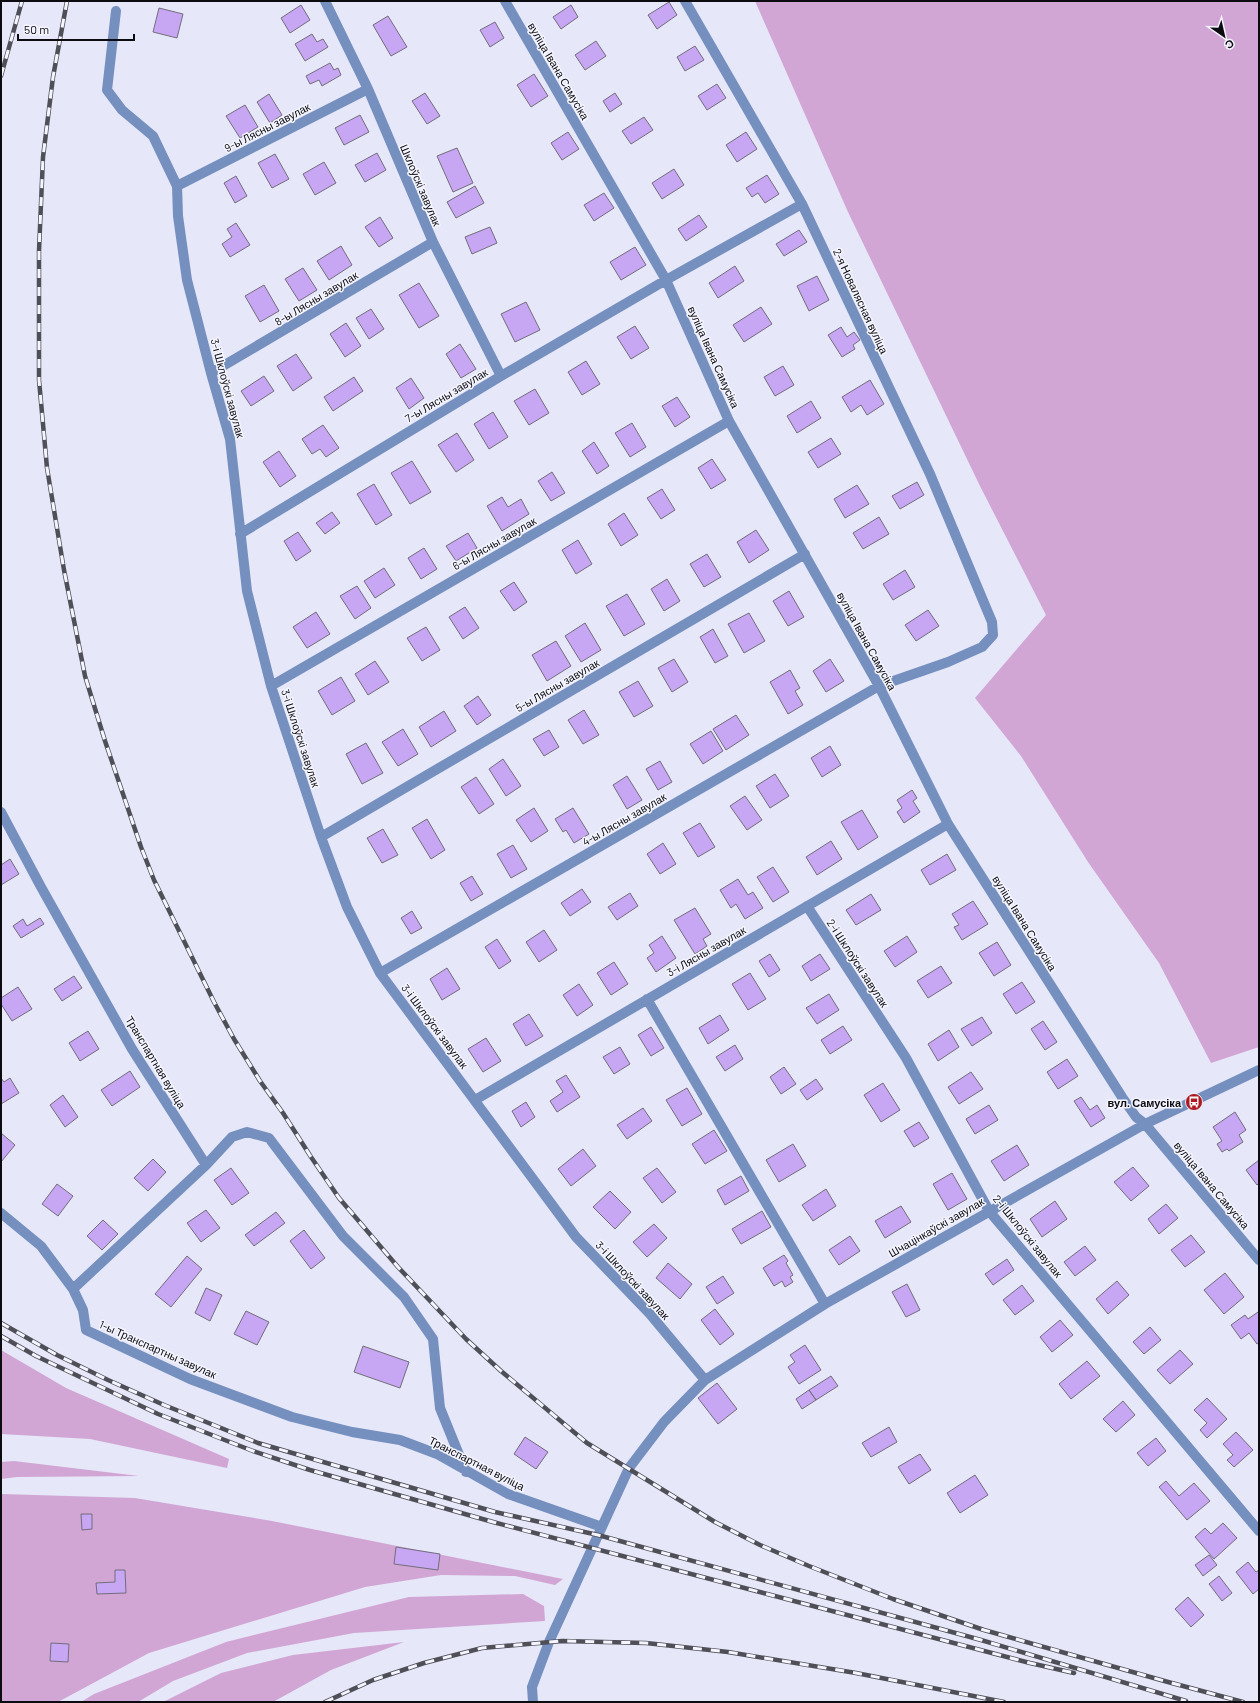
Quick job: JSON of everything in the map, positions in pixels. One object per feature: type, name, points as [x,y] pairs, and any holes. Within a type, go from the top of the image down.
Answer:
[{"type":"street","name":"Шклоўскі завулак","points":[[325,1],[368,89],[433,242],[501,376]]},
{"type":"street","name":"вуліца Івана Самусіка","points":[[505,1],[666,280],[729,421],[879,686],[948,824],[1122,1098],[1136,1117],[1145,1124],[1259,1260]]},
{"type":"street","name":"2-я Новалясная вуліца","points":[[685,1],[802,204],[930,474],[992,622]]},
{"type":"street","name":"3-і Шклоўскі завулак","points":[[116,11],[107,90],[122,110],[153,136],[177,186],[178,216],[187,280],[230,439],[247,591],[271,686],[321,836],[347,907],[380,973],[576,1237],[650,1314],[705,1380]]},
{"type":"street","name":"9-ы Лясны завулак","points":[[177,186],[368,89]]},
{"type":"street","name":"7-ы Лясны завулак","points":[[240,534],[501,376],[666,280],[802,204]]},
{"type":"street","name":"8-ы Лясны завулак","points":[[211,373],[433,242]]},
{"type":"street","name":"6-ы Лясны завулак","points":[[271,686],[729,421]]},
{"type":"street","name":"5-ы Лясны завулак","points":[[321,836],[805,554]]},
{"type":"street","name":"4-ы Лясны завулак","points":[[380,973],[879,686],[948,662],[982,647],[992,635],[992,622]]},
{"type":"street","name":"Транспартная вуліца","points":[[1,812],[41,887],[132,1049],[206,1165]]},
{"type":"street","name":"3-і Лясны завулак","points":[[475,1100],[948,824]]},
{"type":"street","name":"2-і Шклоўскі завулак","points":[[807,906],[906,1058],[989,1211],[1259,1531]]},
{"type":"street","points":[[647,1000],[825,1304]]},
{"type":"street","name":"Шчацінкаўскі завулак","points":[[533,1702],[532,1686],[549,1642],[629,1468],[664,1422],[705,1380],[825,1304],[989,1211],[1145,1124],[1259,1070]]},
{"type":"street","points":[[73,1289],[206,1165],[232,1137],[247,1132],[269,1138],[343,1236],[404,1297],[433,1339],[440,1408],[466,1472]]},
{"type":"street","name":"1-ы Транспартны завулак","points":[[1,1213],[41,1246],[73,1289],[83,1310],[86,1330],[190,1378],[292,1417]]},
{"type":"street","name":"Транспартная вуліца","points":[[292,1417],[352,1432],[400,1440],[437,1454],[466,1472],[508,1494],[602,1527]]},
{"type":"shaded area","points":[[755,1],[1259,1],[1259,1047],[1211,1063],[1159,963],[1088,862],[1021,756],[975,698],[1046,615],[980,486],[848,212]]},
{"type":"shaded area","points":[[1,1350],[66,1388],[229,1459],[227,1468],[90,1439],[1,1434]]},
{"type":"shaded area","points":[[14,1461],[139,1476],[17,1477],[1,1479],[1,1462]]},
{"type":"shaded area","points":[[1,1494],[135,1498],[272,1521],[563,1579],[555,1585],[515,1576],[441,1575],[365,1587],[149,1653],[58,1702],[1,1702]]},
{"type":"shaded area","points":[[523,1594],[544,1606],[545,1621],[354,1633],[247,1653],[173,1681],[138,1702],[81,1702],[94,1694],[226,1642],[409,1597]]},
{"type":"shaded area","points":[[404,1642],[331,1670],[273,1702],[163,1702],[221,1673],[293,1655]]},
{"type":"building","points":[[669,2],[677,15],[657,29],[648,15]]},
{"type":"building","points":[[301,5],[310,20],[290,33],[281,18]]},
{"type":"building","points":[[571,5],[578,17],[561,29],[553,17]]},
{"type":"building","points":[[159,8],[183,14],[177,38],[153,32]]},
{"type":"building","points":[[388,16],[407,47],[391,56],[373,25]]},
{"type":"building","points":[[495,22],[504,38],[490,47],[480,30]]},
{"type":"building","points":[[312,34],[317,42],[323,39],[328,47],[305,61],[295,44]]},
{"type":"building","points":[[596,41],[606,56],[585,70],[575,55]]},
{"type":"building","points":[[695,46],[704,60],[685,71],[677,57]]},
{"type":"building","points":[[330,63],[334,70],[338,68],[341,75],[322,86],[319,80],[310,84],[306,76]]},
{"type":"building","points":[[534,74],[548,96],[531,107],[517,85]]},
{"type":"building","points":[[717,84],[726,98],[707,110],[698,96]]},
{"type":"building","points":[[425,93],[440,116],[427,124],[412,101]]},
{"type":"building","points":[[615,93],[622,104],[610,112],[603,101]]},
{"type":"building","points":[[269,94],[282,115],[270,123],[257,102]]},
{"type":"building","points":[[245,105],[258,127],[240,138],[226,116]]},
{"type":"building","points":[[360,115],[369,132],[344,145],[335,128]]},
{"type":"building","points":[[644,117],[653,130],[631,144],[622,131]]},
{"type":"building","points":[[568,132],[579,149],[562,160],[551,143]]},
{"type":"building","points":[[746,132],[757,149],[737,162],[726,145]]},
{"type":"building","points":[[457,148],[473,183],[453,192],[437,156]]},
{"type":"building","points":[[377,153],[386,170],[365,182],[355,165]]},
{"type":"building","points":[[275,154],[289,179],[272,188],[258,163]]},
{"type":"building","points":[[324,162],[336,183],[315,195],[303,174]]},
{"type":"building","points":[[674,169],[684,185],[662,199],[652,183]]},
{"type":"building","points":[[767,175],[779,194],[765,203],[758,193],[752,197],[746,188]]},
{"type":"building","points":[[236,176],[247,196],[235,203],[224,183]]},
{"type":"building","points":[[475,186],[484,203],[456,218],[447,202]]},
{"type":"building","points":[[604,193],[614,208],[594,221],[584,205]]},
{"type":"building","points":[[699,215],[707,227],[686,241],[678,229]]},
{"type":"building","points":[[380,217],[393,238],[379,247],[365,227]]},
{"type":"building","points":[[236,223],[250,245],[230,257],[222,244],[232,237],[227,229]]},
{"type":"building","points":[[490,227],[497,243],[472,254],[465,237]]},
{"type":"building","points":[[799,230],[807,242],[784,256],[776,244]]},
{"type":"building","points":[[341,246],[352,265],[329,280],[317,261]]},
{"type":"building","points":[[635,247],[646,265],[621,280],[610,262]]},
{"type":"building","points":[[735,266],[744,281],[718,298],[709,283]]},
{"type":"building","points":[[303,268],[317,290],[299,301],[285,279]]},
{"type":"building","points":[[817,276],[829,300],[809,311],[797,286]]},
{"type":"building","points":[[419,283],[439,316],[419,328],[399,295]]},
{"type":"building","points":[[264,285],[279,311],[260,322],[245,296]]},
{"type":"building","points":[[526,302],[540,330],[515,342],[501,314]]},
{"type":"building","points":[[761,307],[772,324],[744,342],[733,325]]},
{"type":"building","points":[[371,309],[384,329],[369,339],[356,318]]},
{"type":"building","points":[[346,323],[361,346],[345,357],[330,334]]},
{"type":"building","points":[[635,326],[649,348],[631,359],[617,337]]},
{"type":"building","points":[[841,327],[847,337],[854,332],[860,340],[853,345],[855,349],[842,357],[828,335]]},
{"type":"building","points":[[460,344],[476,369],[461,378],[446,354]]},
{"type":"building","points":[[296,354],[312,378],[293,391],[277,366]]},
{"type":"building","points":[[586,361],[600,384],[582,395],[568,372]]},
{"type":"building","points":[[783,366],[794,385],[775,396],[764,377]]},
{"type":"building","points":[[264,376],[274,391],[251,406],[241,391]]},
{"type":"building","points":[[354,377],[363,391],[333,411],[324,397]]},
{"type":"building","points":[[411,378],[424,398],[409,409],[396,388]]},
{"type":"building","points":[[870,380],[884,404],[867,415],[861,405],[851,412],[842,397]]},
{"type":"building","points":[[535,389],[549,413],[529,425],[514,401]]},
{"type":"building","points":[[677,397],[690,417],[675,427],[662,406]]},
{"type":"building","points":[[811,401],[821,418],[797,433],[787,416]]},
{"type":"building","points":[[493,412],[508,437],[489,449],[474,424]]},
{"type":"building","points":[[632,423],[646,447],[630,457],[615,433]]},
{"type":"building","points":[[323,425],[339,448],[326,457],[320,449],[312,454],[302,439]]},
{"type":"building","points":[[457,433],[474,460],[456,472],[438,445]]},
{"type":"building","points":[[831,438],[841,454],[818,468],[808,452]]},
{"type":"building","points":[[594,442],[609,466],[597,474],[582,451]]},
{"type":"building","points":[[279,451],[296,476],[280,487],[263,462]]},
{"type":"building","points":[[712,459],[726,480],[711,489],[698,468]]},
{"type":"building","points":[[412,461],[431,492],[410,504],[391,473]]},
{"type":"building","points":[[552,472],[565,493],[551,501],[538,481]]},
{"type":"building","points":[[917,482],[924,495],[900,509],[892,496]]},
{"type":"building","points":[[374,484],[392,515],[376,525],[357,494]]},
{"type":"building","points":[[857,485],[869,504],[845,518],[834,499]]},
{"type":"building","points":[[662,489],[675,510],[661,519],[647,498]]},
{"type":"building","points":[[502,497],[508,507],[521,499],[529,514],[502,531],[487,506]]},
{"type":"building","points":[[332,512],[340,523],[325,534],[316,523]]},
{"type":"building","points":[[624,513],[638,535],[621,546],[608,524]]},
{"type":"building","points":[[879,517],[889,534],[863,549],[853,533]]},
{"type":"building","points":[[756,530],[769,550],[749,563],[737,542]]},
{"type":"building","points":[[298,532],[311,551],[296,561],[284,541]]},
{"type":"building","points":[[468,533],[477,548],[456,561],[446,546]]},
{"type":"building","points":[[578,540],[592,564],[576,574],[562,550]]},
{"type":"building","points":[[424,548],[437,569],[421,579],[408,558]]},
{"type":"building","points":[[707,554],[721,577],[704,587],[690,564]]},
{"type":"building","points":[[384,568],[395,585],[375,598],[364,581]]},
{"type":"building","points":[[905,570],[915,587],[893,600],[883,584]]},
{"type":"building","points":[[667,579],[680,601],[664,611],[651,589]]},
{"type":"building","points":[[514,582],[527,602],[514,611],[500,591]]},
{"type":"building","points":[[357,586],[371,608],[355,619],[340,596]]},
{"type":"building","points":[[789,591],[804,617],[788,626],[773,601]]},
{"type":"building","points":[[627,594],[645,624],[624,636],[606,606]]},
{"type":"building","points":[[465,607],[479,628],[463,639],[449,617]]},
{"type":"building","points":[[928,610],[939,626],[916,641],[905,625]]},
{"type":"building","points":[[316,612],[330,634],[307,648],[293,627]]},
{"type":"building","points":[[749,613],[765,641],[744,653],[728,624]]},
{"type":"building","points":[[585,623],[601,650],[581,662],[565,636]]},
{"type":"building","points":[[426,627],[440,650],[422,661],[407,638]]},
{"type":"building","points":[[713,629],[728,656],[715,663],[700,637]]},
{"type":"building","points":[[556,641],[571,666],[547,681],[532,655]]},
{"type":"building","points":[[674,659],[688,682],[672,692],[658,668]]},
{"type":"building","points":[[830,659],[844,681],[826,692],[813,671]]},
{"type":"building","points":[[375,661],[389,682],[368,695],[355,674]]},
{"type":"building","points":[[790,670],[800,688],[795,691],[803,705],[788,714],[770,682]]},
{"type":"building","points":[[341,677],[355,701],[332,715],[318,691]]},
{"type":"building","points":[[638,681],[653,706],[634,717],[619,692]]},
{"type":"building","points":[[478,696],[491,715],[477,725],[464,706]]},
{"type":"building","points":[[584,710],[599,735],[583,744],[568,720]]},
{"type":"building","points":[[444,711],[456,731],[431,747],[419,727]]},
{"type":"building","points":[[736,715],[749,735],[726,750],[713,729]]},
{"type":"building","points":[[403,729],[418,754],[398,766],[382,742]]},
{"type":"building","points":[[549,730],[559,747],[544,756],[533,739]]},
{"type":"building","points":[[711,731],[723,751],[703,764],[690,744]]},
{"type":"building","points":[[366,743],[383,773],[362,784],[346,754]]},
{"type":"building","points":[[830,746],[841,765],[822,777],[811,758]]},
{"type":"building","points":[[503,759],[521,786],[506,796],[489,769]]},
{"type":"building","points":[[660,761],[672,782],[658,790],[646,769]]},
{"type":"building","points":[[775,774],[789,796],[770,808],[756,786]]},
{"type":"building","points":[[627,776],[642,800],[627,809],[613,785]]},
{"type":"building","points":[[476,777],[494,804],[479,814],[461,787]]},
{"type":"building","points":[[912,790],[917,798],[913,801],[920,812],[904,823],[897,812],[902,808],[897,800]]},
{"type":"building","points":[[745,796],[762,820],[747,830],[730,806]]},
{"type":"building","points":[[534,808],[548,831],[531,842],[516,820]]},
{"type":"building","points":[[573,808],[589,834],[574,843],[566,830],[563,832],[555,819]]},
{"type":"building","points":[[862,810],[878,837],[858,850],[841,822]]},
{"type":"building","points":[[427,819],[445,850],[431,859],[412,828]]},
{"type":"building","points":[[700,823],[715,847],[698,857],[683,833]]},
{"type":"building","points":[[383,829],[398,855],[382,863],[367,838]]},
{"type":"building","points":[[831,841],[842,859],[817,875],[806,857]]},
{"type":"building","points":[[663,843],[676,864],[660,874],[647,854]]},
{"type":"building","points":[[513,845],[527,869],[511,878],[497,854]]},
{"type":"building","points":[[947,854],[956,870],[930,885],[921,870]]},
{"type":"building","points":[[10,859],[19,874],[1,885],[1,865]]},
{"type":"building","points":[[773,867],[789,892],[773,902],[757,877]]},
{"type":"building","points":[[472,876],[483,894],[471,901],[460,883]]},
{"type":"building","points":[[738,879],[748,895],[753,892],[763,908],[745,919],[736,904],[731,908],[720,890]]},
{"type":"building","points":[[582,889],[591,902],[570,916],[561,903]]},
{"type":"building","points":[[630,893],[638,906],[617,920],[608,907]]},
{"type":"building","points":[[871,894],[881,910],[856,925],[846,910]]},
{"type":"building","points":[[973,901],[988,924],[962,940],[954,927],[959,925],[952,914]]},
{"type":"building","points":[[695,908],[711,934],[703,939],[707,946],[695,954],[674,920]]},
{"type":"building","points":[[412,911],[422,928],[411,934],[401,918]]},
{"type":"building","points":[[40,918],[44,924],[21,938],[13,926],[23,919],[27,926]]},
{"type":"building","points":[[544,930],[557,950],[539,962],[526,942]]},
{"type":"building","points":[[662,936],[676,958],[656,972],[647,958],[654,953],[649,945]]},
{"type":"building","points":[[907,936],[917,952],[895,967],[884,951]]},
{"type":"building","points":[[497,939],[511,961],[499,969],[485,947]]},
{"type":"building","points":[[997,942],[1011,965],[994,976],[979,953]]},
{"type":"building","points":[[770,954],[780,970],[769,977],[759,961]]},
{"type":"building","points":[[820,954],[830,969],[811,981],[802,966]]},
{"type":"building","points":[[614,962],[628,984],[611,995],[597,973]]},
{"type":"building","points":[[941,966],[952,983],[928,998],[917,981]]},
{"type":"building","points":[[447,968],[460,989],[442,1000],[430,979]]},
{"type":"building","points":[[750,973],[766,999],[748,1010],[732,984]]},
{"type":"building","points":[[74,976],[82,988],[62,1001],[54,989]]},
{"type":"building","points":[[1022,982],[1035,1002],[1016,1014],[1003,994]]},
{"type":"building","points":[[579,984],[593,1005],[577,1016],[563,995]]},
{"type":"building","points":[[18,987],[32,1009],[12,1021],[1,1004],[1,998]]},
{"type":"building","points":[[829,994],[839,1010],[817,1024],[806,1008]]},
{"type":"building","points":[[529,1014],[543,1036],[526,1046],[513,1024]]},
{"type":"building","points":[[720,1015],[729,1030],[708,1044],[699,1028]]},
{"type":"building","points":[[982,1017],[992,1033],[972,1046],[961,1029]]},
{"type":"building","points":[[1043,1021],[1057,1042],[1045,1050],[1031,1029]]},
{"type":"building","points":[[843,1026],[852,1040],[830,1054],[821,1040]]},
{"type":"building","points":[[651,1027],[664,1048],[651,1056],[638,1035]]},
{"type":"building","points":[[949,1030],[959,1047],[938,1061],[928,1044]]},
{"type":"building","points":[[88,1031],[99,1049],[80,1061],[69,1043]]},
{"type":"building","points":[[486,1038],[501,1061],[483,1072],[468,1049]]},
{"type":"building","points":[[735,1045],[743,1059],[725,1071],[716,1057]]},
{"type":"building","points":[[620,1047],[630,1064],[614,1074],[603,1057]]},
{"type":"building","points":[[1067,1059],[1078,1076],[1058,1089],[1047,1072]]},
{"type":"building","points":[[784,1067],[796,1084],[781,1094],[770,1077]]},
{"type":"building","points":[[130,1071],[140,1087],[112,1106],[101,1090]]},
{"type":"building","points":[[971,1072],[983,1089],[959,1104],[948,1087]]},
{"type":"building","points":[[566,1075],[580,1097],[557,1112],[550,1101],[563,1092],[556,1081]]},
{"type":"building","points":[[1,1078],[4,1082],[10,1078],[19,1093],[1,1104]]},
{"type":"building","points":[[816,1079],[823,1089],[807,1100],[800,1090]]},
{"type":"building","points":[[883,1083],[900,1110],[881,1122],[864,1095]]},
{"type":"building","points":[[687,1088],[702,1114],[682,1126],[666,1100]]},
{"type":"building","points":[[63,1095],[78,1117],[65,1127],[50,1105]]},
{"type":"building","points":[[1081,1097],[1090,1110],[1097,1105],[1105,1118],[1091,1127],[1074,1101]]},
{"type":"building","points":[[526,1102],[535,1117],[521,1127],[512,1111]]},
{"type":"building","points":[[989,1105],[998,1120],[975,1134],[966,1119]]},
{"type":"building","points":[[643,1108],[652,1121],[627,1139],[617,1125]]},
{"type":"building","points":[[1235,1112],[1246,1130],[1239,1135],[1243,1142],[1229,1151],[1227,1149],[1222,1152],[1217,1144],[1222,1141],[1213,1127]]},
{"type":"building","points":[[919,1122],[929,1138],[914,1147],[904,1131]]},
{"type":"building","points":[[714,1130],[727,1151],[705,1164],[692,1144]]},
{"type":"building","points":[[1,1133],[15,1145],[1,1162]]},
{"type":"building","points":[[793,1144],[806,1166],[779,1182],[766,1160]]},
{"type":"building","points":[[1017,1145],[1029,1165],[1004,1181],[991,1161]]},
{"type":"building","points":[[583,1149],[596,1166],[571,1186],[558,1169]]},
{"type":"building","points":[[153,1159],[166,1172],[148,1191],[134,1178]]},
{"type":"building","points":[[1259,1160],[1259,1183],[1257,1185],[1246,1170]]},
{"type":"building","points":[[1133,1167],[1149,1186],[1131,1201],[1114,1182]]},
{"type":"building","points":[[231,1168],[249,1193],[232,1205],[214,1180]]},
{"type":"building","points":[[657,1168],[676,1192],[662,1203],[643,1178]]},
{"type":"building","points":[[952,1173],[967,1199],[948,1210],[933,1184]]},
{"type":"building","points":[[741,1176],[749,1191],[725,1205],[717,1190]]},
{"type":"building","points":[[57,1184],[73,1196],[58,1216],[42,1204]]},
{"type":"building","points":[[826,1189],[836,1206],[813,1221],[802,1205]]},
{"type":"building","points":[[610,1191],[631,1212],[615,1229],[593,1207]]},
{"type":"building","points":[[1055,1201],[1067,1219],[1042,1237],[1030,1219]]},
{"type":"building","points":[[1166,1204],[1178,1218],[1159,1234],[1148,1219]]},
{"type":"building","points":[[901,1206],[911,1222],[885,1238],[875,1221]]},
{"type":"building","points":[[206,1210],[220,1228],[201,1242],[187,1223]]},
{"type":"building","points":[[762,1211],[771,1227],[741,1244],[732,1229]]},
{"type":"building","points":[[276,1212],[285,1223],[254,1246],[245,1235]]},
{"type":"building","points":[[103,1220],[118,1234],[102,1250],[87,1236]]},
{"type":"building","points":[[654,1224],[667,1238],[647,1257],[633,1242]]},
{"type":"building","points":[[304,1230],[325,1258],[311,1269],[290,1241]]},
{"type":"building","points":[[1191,1235],[1205,1252],[1185,1267],[1171,1250]]},
{"type":"building","points":[[850,1236],[860,1251],[839,1265],[829,1250]]},
{"type":"building","points":[[1085,1246],[1096,1260],[1075,1276],[1064,1262]]},
{"type":"building","points":[[784,1255],[788,1261],[786,1263],[793,1275],[790,1277],[793,1282],[785,1287],[782,1281],[774,1286],[763,1268]]},
{"type":"building","points":[[187,1256],[202,1269],[171,1307],[155,1294]]},
{"type":"building","points":[[1007,1259],[1014,1270],[993,1285],[985,1274]]},
{"type":"building","points":[[668,1263],[692,1284],[680,1299],[656,1278]]},
{"type":"building","points":[[1225,1273],[1244,1297],[1224,1314],[1204,1290]]},
{"type":"building","points":[[723,1276],[734,1293],[717,1304],[706,1287]]},
{"type":"building","points":[[1117,1281],[1129,1295],[1108,1314],[1096,1299]]},
{"type":"building","points":[[907,1284],[920,1310],[906,1317],[892,1292]]},
{"type":"building","points":[[1022,1285],[1034,1301],[1015,1315],[1003,1300]]},
{"type":"building","points":[[206,1288],[222,1295],[210,1321],[195,1313]]},
{"type":"building","points":[[715,1309],[734,1334],[720,1345],[701,1320]]},
{"type":"building","points":[[246,1311],[269,1322],[257,1345],[234,1334]]},
{"type":"building","points":[[1258,1312],[1259,1343],[1257,1344],[1249,1333],[1241,1339],[1231,1325],[1245,1315],[1248,1319]]},
{"type":"building","points":[[1060,1320],[1073,1335],[1052,1352],[1040,1337]]},
{"type":"building","points":[[1150,1327],[1161,1340],[1144,1354],[1133,1342]]},
{"type":"building","points":[[805,1345],[821,1370],[799,1384],[788,1367],[795,1362],[790,1355]]},
{"type":"building","points":[[363,1346],[409,1362],[400,1388],[354,1372]]},
{"type":"building","points":[[1180,1350],[1193,1364],[1170,1384],[1157,1370]]},
{"type":"building","points":[[1087,1361],[1100,1376],[1071,1399],[1059,1384]]},
{"type":"building","points":[[831,1376],[838,1386],[816,1400],[809,1390]]},
{"type":"building","points":[[717,1383],[737,1409],[718,1424],[698,1398]]},
{"type":"building","points":[[809,1390],[816,1400],[802,1409],[796,1399]]},
{"type":"building","points":[[1207,1398],[1227,1419],[1207,1438],[1200,1430],[1207,1423],[1194,1410]]},
{"type":"building","points":[[1123,1401],[1135,1415],[1116,1432],[1103,1419]]},
{"type":"building","points":[[889,1427],[897,1442],[871,1457],[862,1443]]},
{"type":"building","points":[[1236,1432],[1253,1450],[1234,1467],[1227,1460],[1233,1455],[1223,1444]]},
{"type":"building","points":[[525,1437],[548,1452],[536,1469],[514,1454]]},
{"type":"building","points":[[1156,1438],[1166,1451],[1148,1466],[1137,1453]]},
{"type":"building","points":[[920,1454],[931,1470],[909,1484],[898,1467]]},
{"type":"building","points":[[975,1475],[988,1495],[960,1513],[947,1493]]},
{"type":"building","points":[[1166,1481],[1179,1496],[1194,1483],[1210,1501],[1187,1520],[1159,1487]]},
{"type":"building","points":[[81,1514],[92,1514],[92,1529],[82,1530]]},
{"type":"building","points":[[1223,1523],[1237,1538],[1214,1559],[1195,1537],[1205,1528],[1211,1534]]},
{"type":"building","points":[[396,1547],[440,1554],[438,1570],[394,1564]]},
{"type":"building","points":[[1209,1555],[1217,1565],[1203,1576],[1195,1565]]},
{"type":"building","points":[[1248,1562],[1256,1572],[1259,1570],[1259,1589],[1253,1594],[1236,1572]]},
{"type":"building","points":[[115,1570],[125,1570],[126,1593],[97,1594],[96,1583],[115,1582]]},
{"type":"building","points":[[1219,1576],[1232,1593],[1222,1601],[1209,1584]]},
{"type":"building","points":[[1188,1597],[1204,1615],[1191,1627],[1175,1609]]},
{"type":"building","points":[[51,1643],[69,1644],[68,1662],[50,1661]]},
{"type":"railway","points":[[1,76],[22,1]]},
{"type":"railway","points":[[67,1],[53,77],[43,157],[39,251],[39,380],[47,468],[64,570],[85,676],[105,741],[141,847],[154,880],[214,1002],[234,1039],[260,1081],[339,1198],[398,1267],[466,1339],[501,1371],[587,1443],[715,1522],[760,1545],[893,1599],[984,1630],[1243,1702]]},
{"type":"railway","points":[[1,1323],[57,1355],[108,1380],[164,1405],[258,1443],[495,1512],[598,1535],[981,1640],[1186,1701]]},
{"type":"railway","points":[[1,1336],[36,1356],[158,1414],[253,1451],[310,1470],[493,1522],[1030,1663],[1074,1673]]},
{"type":"railway","points":[[325,1702],[373,1680],[424,1663],[482,1648],[562,1641],[646,1643],[728,1652],[856,1673],[1004,1702]]},
{"type":"place","name":"вул. Самусіка","points":[[1194,1102]]}]
